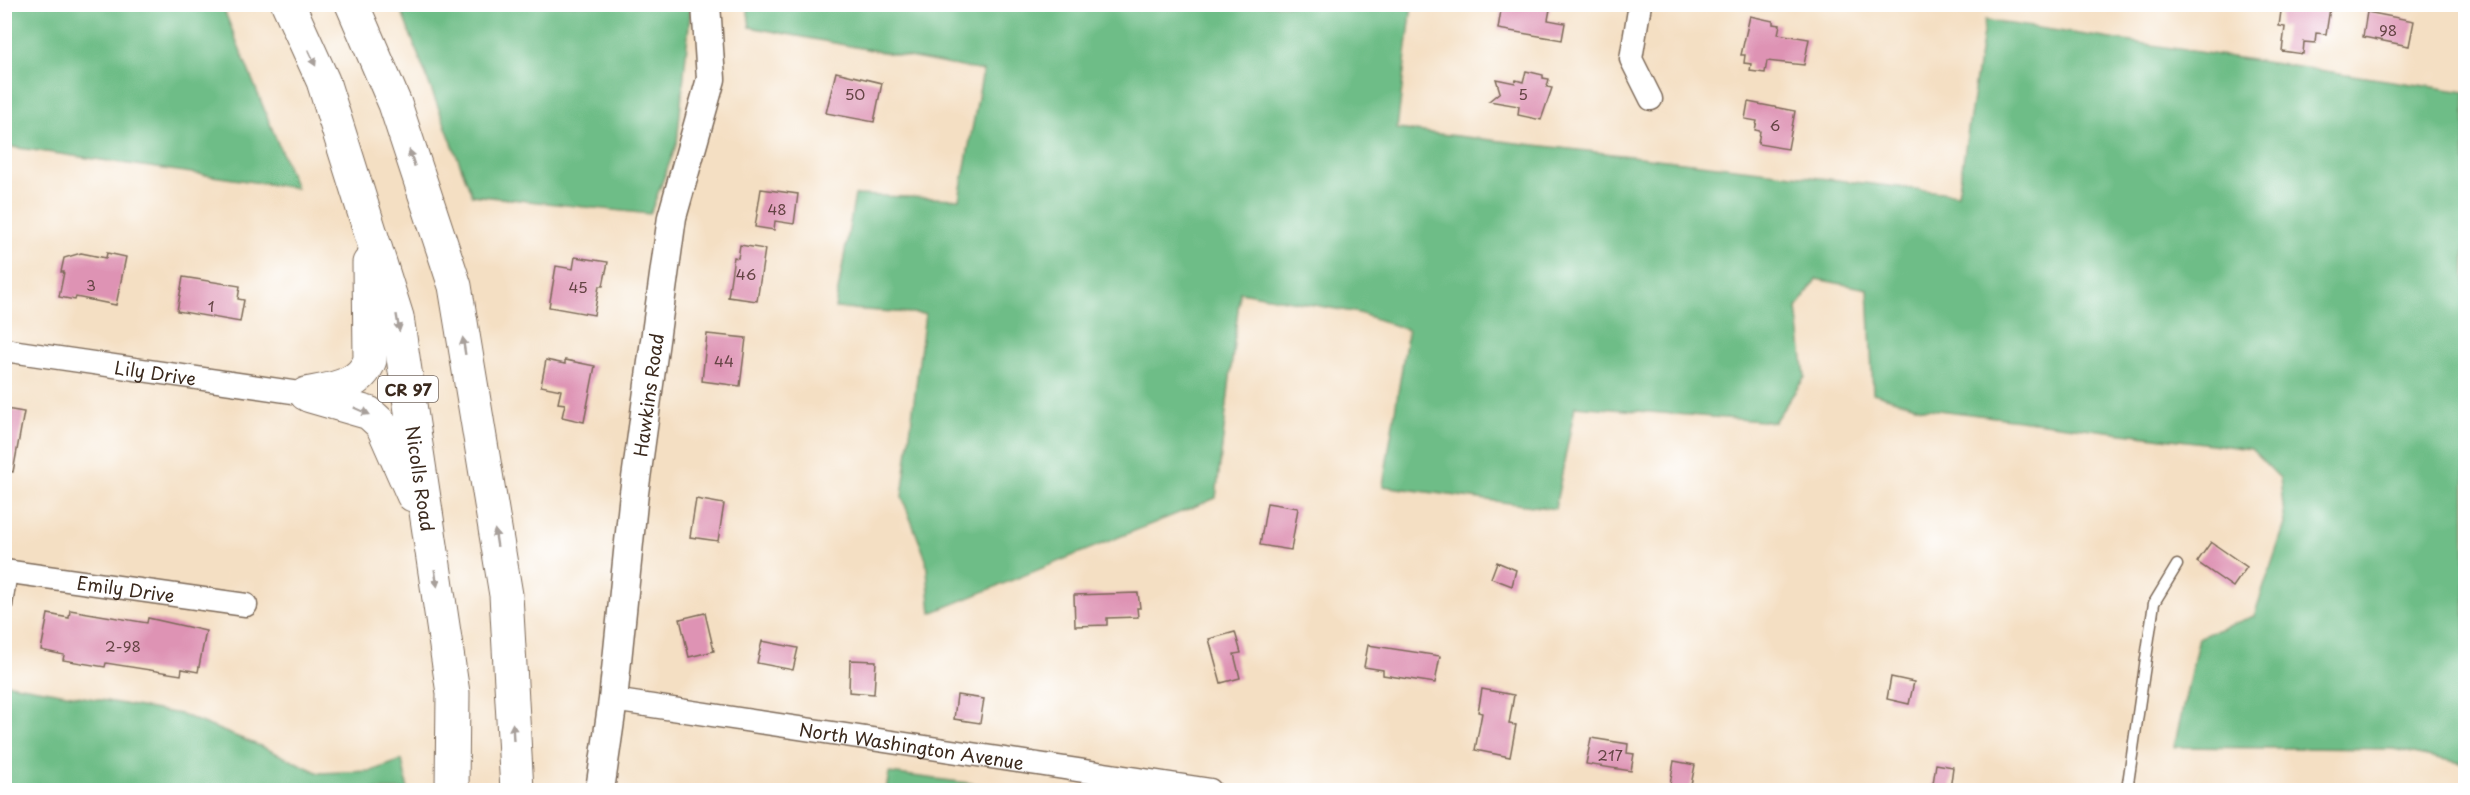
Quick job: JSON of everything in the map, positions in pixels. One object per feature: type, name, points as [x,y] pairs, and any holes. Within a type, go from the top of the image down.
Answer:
[{"type":"highway","name":"Nicolls Road","points":[[288,4],[323,81],[397,317],[453,693],[452,790]]},
{"type":"highway","points":[[352,4],[394,104],[455,286],[506,595],[517,790]]},
{"type":"highway","points":[[306,394],[346,386],[366,371],[370,360],[369,229]]},
{"type":"highway","points":[[306,394],[369,413],[382,425],[429,530]]},
{"type":"street","name":"Hawkins Road","points":[[600,790],[613,700],[634,494],[672,217],[711,79],[706,4]]},
{"type":"street","points":[[1640,4],[1631,59],[1651,99]]},
{"type":"street","name":"Lily Drive","points":[[4,350],[306,394]]},
{"type":"street","name":"Emily Drive","points":[[8,572],[246,605]]},
{"type":"street","name":"North Washington Avenue","points":[[613,700],[1210,790]]},
{"type":"lane","points":[[2127,790],[2152,615],[2158,594],[2177,565]]},
{"type":"lane","points":[[4,625],[8,572]]},
{"type":"green space","points":[[5,4],[222,5],[296,188],[5,146]]},
{"type":"green space","points":[[399,5],[691,5],[677,143],[650,214],[472,195]]},
{"type":"green space","points":[[747,5],[1412,5],[1397,129],[1958,194],[1985,20],[2465,92],[2465,767],[2461,763],[2393,749],[2174,747],[2199,637],[2254,616],[2285,524],[2280,478],[2251,449],[1922,408],[1873,393],[1868,289],[1816,279],[1797,308],[1805,377],[1774,422],[1575,406],[1555,509],[1383,486],[1408,330],[1359,313],[1240,292],[1216,498],[931,613],[926,559],[902,497],[925,314],[835,308],[855,195],[959,199],[983,71],[750,27]]},
{"type":"green space","points":[[4,683],[180,714],[265,748],[319,773],[371,771],[402,760],[408,790],[5,790]]},
{"type":"green space","points":[[889,773],[999,787],[999,790],[886,790]]},
{"type":"building","points":[[1502,4],[1551,4],[1548,20],[1565,23],[1562,40],[1498,29]]},
{"type":"building","points":[[2282,4],[2330,8],[2326,34],[2316,33],[2315,43],[2304,42],[2303,54],[2282,51],[2285,27],[2279,26]]},
{"type":"building","points":[[2367,12],[2414,21],[2409,46],[2363,37]]},
{"type":"building","points":[[1750,16],[1773,21],[1773,24],[1780,25],[1778,34],[1809,39],[1804,65],[1767,61],[1765,73],[1750,71],[1751,64],[1744,63],[1745,55],[1741,55]]},
{"type":"building","points":[[1526,71],[1543,75],[1543,78],[1549,79],[1547,87],[1552,88],[1541,120],[1518,115],[1519,106],[1489,101],[1500,92],[1496,79],[1515,83],[1516,80],[1523,82]]},
{"type":"building","points":[[836,72],[882,83],[874,122],[826,113]]},
{"type":"building","points":[[1748,102],[1795,111],[1788,149],[1758,144],[1760,131],[1755,130],[1757,121],[1745,119]]},
{"type":"building","points":[[761,189],[798,194],[794,224],[775,221],[774,230],[755,227]]},
{"type":"building","points":[[740,245],[765,249],[757,301],[728,297],[734,257],[738,258]]},
{"type":"building","points":[[81,253],[106,258],[107,253],[126,257],[116,305],[76,297],[75,300],[59,297],[64,258]]},
{"type":"building","points":[[575,257],[608,262],[603,286],[599,286],[594,315],[549,307],[556,266],[573,269]]},
{"type":"building","points":[[183,277],[240,286],[238,299],[244,300],[240,322],[177,311]]},
{"type":"building","points":[[707,334],[746,338],[740,386],[702,381]]},
{"type":"building","points":[[546,360],[565,364],[565,360],[595,366],[584,422],[562,417],[565,404],[558,403],[561,390],[541,386]]},
{"type":"building","points":[[6,409],[24,412],[13,472],[4,471]]},
{"type":"building","points":[[696,499],[724,504],[718,541],[690,537]]},
{"type":"building","points":[[1267,503],[1298,508],[1291,550],[1260,545]]},
{"type":"building","points":[[2211,542],[2247,567],[2233,587],[2197,562]]},
{"type":"building","points":[[1497,562],[1516,570],[1512,586],[1491,578]]},
{"type":"building","points":[[1138,593],[1140,608],[1137,608],[1138,617],[1107,618],[1107,625],[1075,626],[1074,595]]},
{"type":"building","points":[[70,610],[147,623],[148,618],[206,631],[198,672],[182,669],[181,675],[106,663],[105,667],[63,660],[64,655],[41,650],[48,614],[69,618]]},
{"type":"building","points":[[705,613],[714,651],[689,657],[680,619]]},
{"type":"building","points":[[1235,632],[1241,653],[1234,654],[1240,678],[1221,683],[1209,639]]},
{"type":"building","points":[[762,641],[798,648],[793,670],[757,663]]},
{"type":"building","points":[[1368,645],[1440,656],[1435,683],[1383,675],[1383,670],[1364,667]]},
{"type":"building","points":[[850,660],[876,661],[874,694],[849,692]]},
{"type":"building","points":[[1891,677],[1914,682],[1909,704],[1887,699]]},
{"type":"building","points":[[1482,689],[1514,695],[1509,724],[1516,725],[1510,757],[1475,750],[1482,713],[1478,712]]},
{"type":"building","points":[[957,695],[984,699],[980,723],[954,719]]},
{"type":"building","points":[[1591,738],[1628,744],[1627,753],[1634,754],[1631,771],[1586,764]]},
{"type":"building","points":[[1674,761],[1695,765],[1690,790],[1669,790]]},
{"type":"building","points":[[1936,764],[1953,767],[1950,790],[1932,790]]}]
